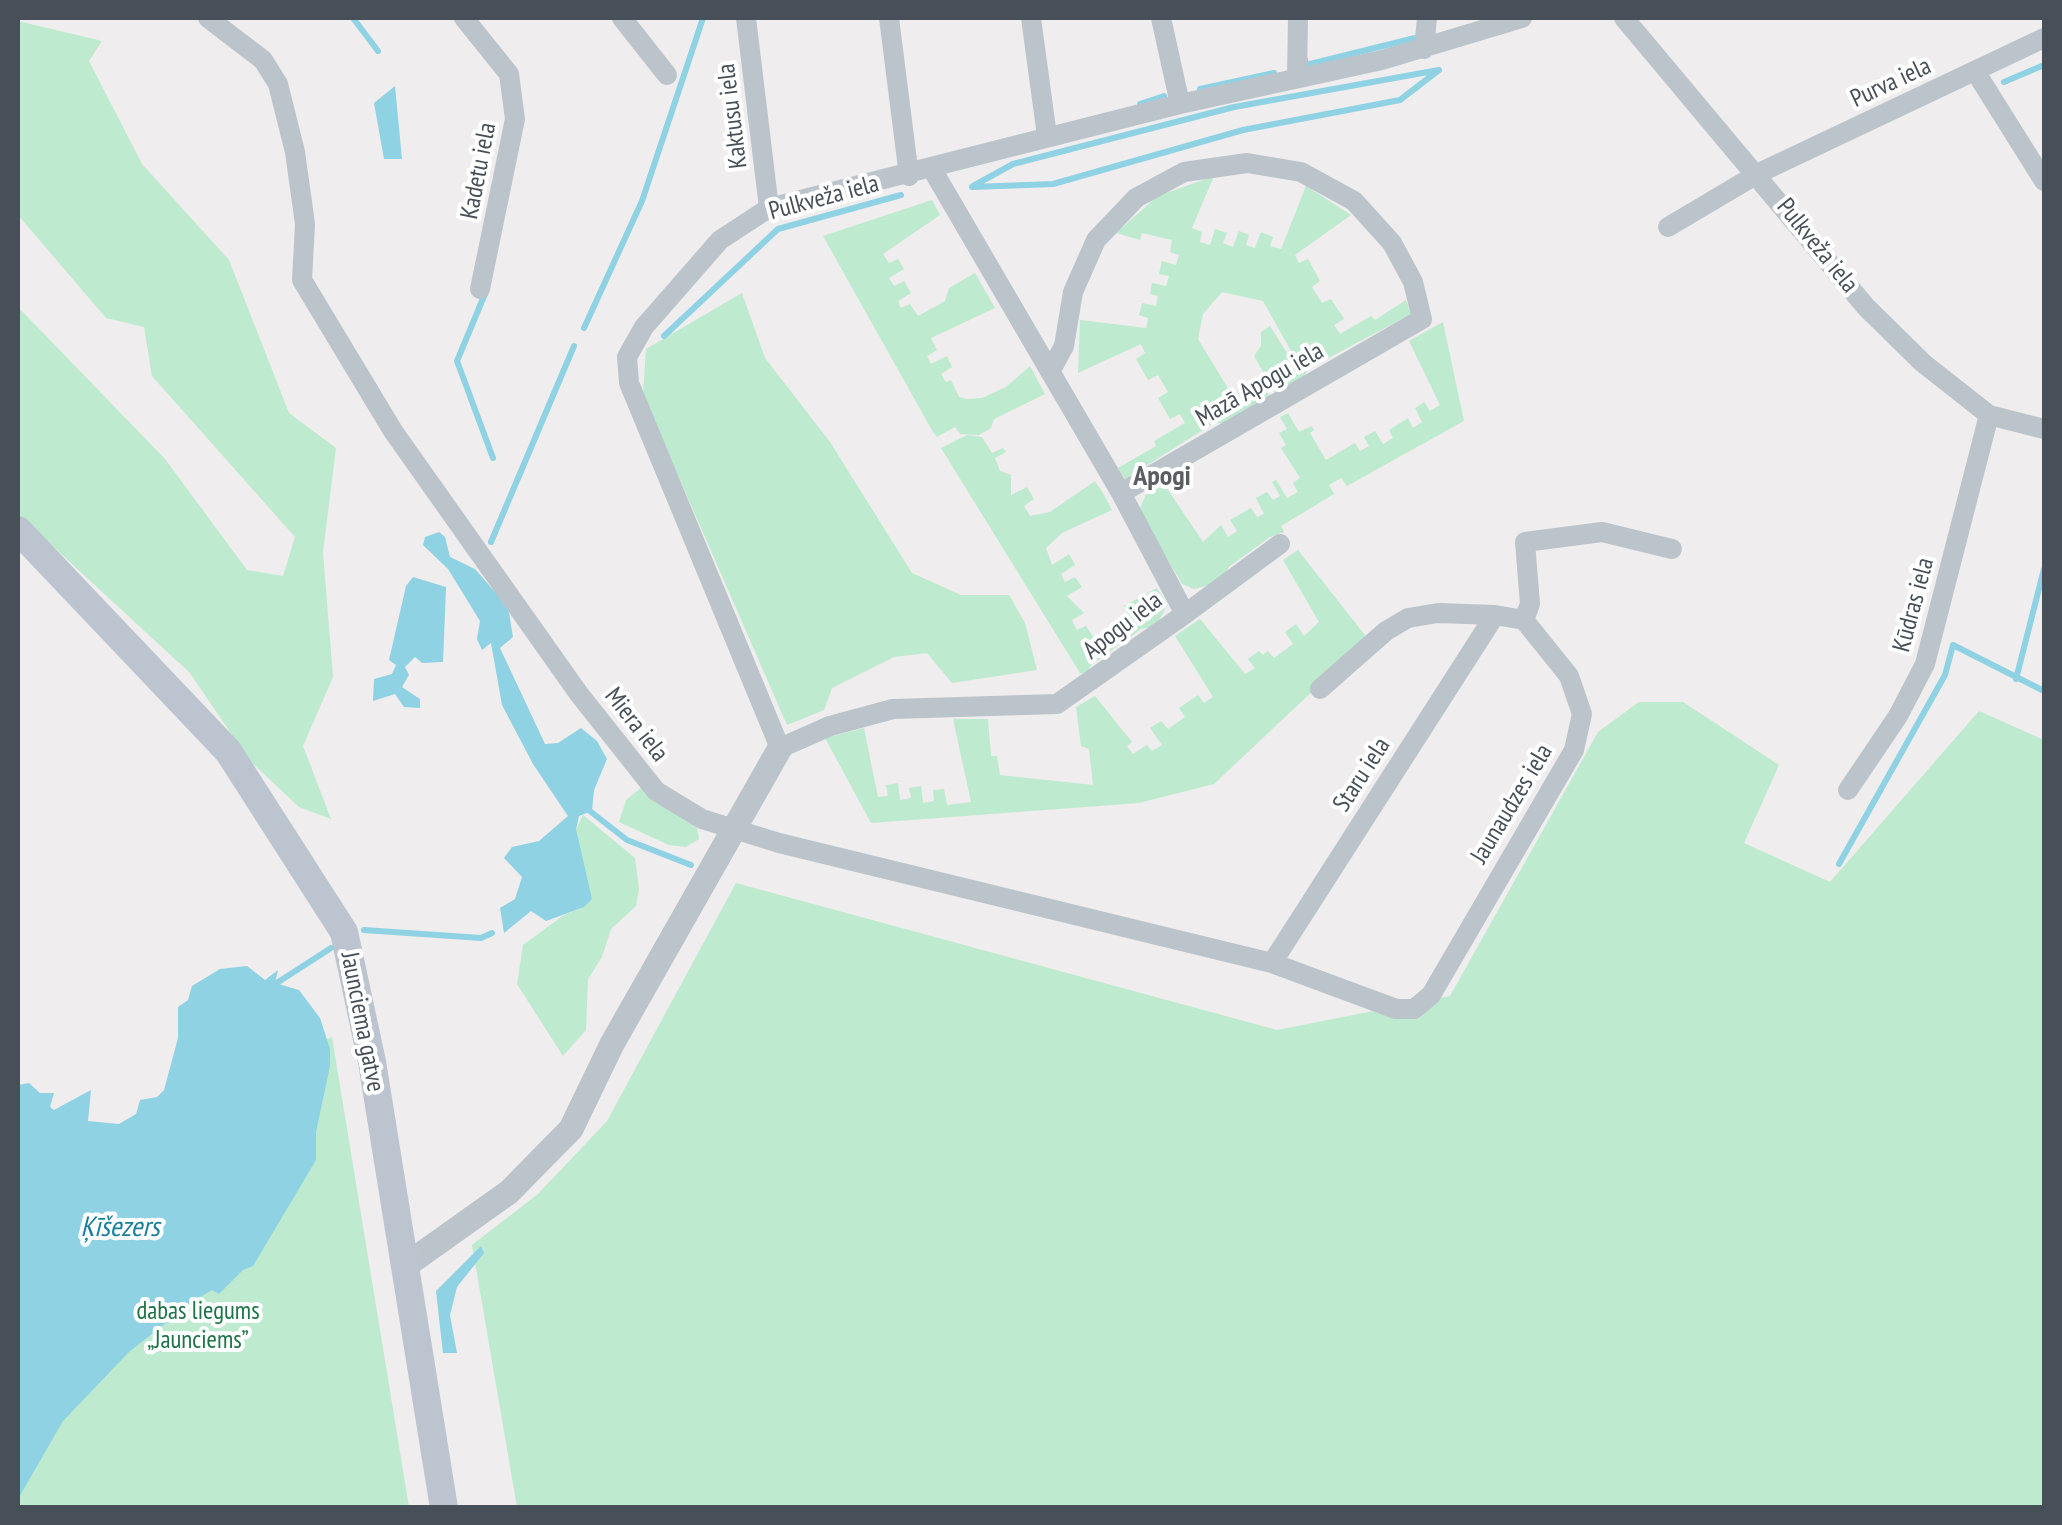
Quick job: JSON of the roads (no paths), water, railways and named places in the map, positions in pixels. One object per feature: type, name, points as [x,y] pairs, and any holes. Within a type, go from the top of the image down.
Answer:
[{"type":"main road","name":"Jaunciema gatve","points":[[18,530],[228,751],[344,932],[372,1062],[444,1508]]},
{"type":"street","name":"Miera iela","points":[[208,18],[263,60],[278,84],[295,152],[304,224],[302,280],[393,431],[579,694],[656,791],[702,819],[733,831],[1272,963],[1396,1009],[1414,1009]]},
{"type":"street","name":"Kadetu iela","points":[[464,18],[508,74],[516,119],[480,289]]},
{"type":"street","points":[[622,18],[668,75]]},
{"type":"street","name":"Kaktusu iela","points":[[746,18],[769,208]]},
{"type":"street","points":[[888,18],[908,176]]},
{"type":"street","points":[[1031,18],[1047,136]]},
{"type":"street","points":[[1162,18],[1180,104]]},
{"type":"street","points":[[1297,76],[1298,18]]},
{"type":"street","points":[[1424,49],[1427,18]]},
{"type":"street","name":"Pulkveža iela","points":[[780,748],[629,383],[627,356],[644,327],[688,272],[720,240],[769,208],[932,170],[1047,136],[1424,49],[1522,18]]},
{"type":"street","name":"Pulkveža iela","points":[[1624,18],[1758,173],[1866,307],[1923,363],[1989,415],[2044,429]]},
{"type":"street","name":"Purva iela","points":[[1758,173],[2044,38]]},
{"type":"street","points":[[1975,71],[2044,180]]},
{"type":"street","name":"Mazā Apogu iela","points":[[1050,372],[1064,346],[1073,292],[1082,266],[1115,215],[1154,187],[1184,172],[1212,165],[1275,165],[1301,172],[1354,201],[1392,244],[1413,282],[1422,319],[1121,493]]},
{"type":"street","name":"Apogu iela","points":[[780,748],[830,726],[893,709],[1058,704],[1186,614],[1121,493],[932,170]]},
{"type":"street","points":[[1668,228],[1758,173]]},
{"type":"street","name":"Kūdras iela","points":[[1848,790],[1898,716],[1925,664],[1989,415]]},
{"type":"street","points":[[1320,689],[1386,631],[1408,618],[1438,613],[1524,620],[1530,584],[1524,542],[1602,532],[1672,549]]},
{"type":"street","points":[[1186,614],[1280,544]]},
{"type":"street","name":"Staru iela","points":[[1272,963],[1494,615]]},
{"type":"street","name":"Jaunaudzes iela","points":[[1414,1009],[1431,995],[1574,750],[1582,714],[1570,676],[1524,620]]},
{"type":"street","points":[[405,1266],[510,1192],[571,1129],[612,1044],[780,748]]},
{"type":"water","points":[[395,86],[402,159],[384,159],[374,103]]},
{"type":"water","points":[[439,532],[445,537],[450,557],[475,569],[508,607],[513,637],[500,648],[545,744],[558,743],[581,728],[597,741],[607,759],[594,790],[592,811],[579,816],[576,829],[592,899],[584,907],[546,921],[531,911],[504,933],[500,908],[515,899],[522,877],[504,858],[512,847],[539,841],[568,816],[533,764],[502,705],[491,643],[482,650],[477,639],[480,621],[448,569],[423,545],[425,537]]},
{"type":"water","points":[[413,577],[446,587],[443,662],[422,663],[415,657],[405,667],[409,675],[402,687],[420,699],[420,708],[404,707],[395,694],[373,701],[374,679],[392,674],[396,665],[389,660],[406,586]]},
{"type":"water","name":"Ķīšezers","points":[[247,966],[265,980],[278,970],[275,983],[299,990],[320,1018],[330,1049],[330,1066],[316,1132],[316,1160],[253,1266],[243,1270],[219,1294],[212,1290],[194,1301],[129,1352],[63,1421],[18,1499],[18,1085],[29,1083],[40,1093],[54,1093],[50,1107],[54,1110],[91,1090],[88,1121],[119,1124],[136,1114],[140,1100],[157,1097],[164,1090],[178,1038],[178,1007],[188,1000],[192,986],[220,969]]},
{"type":"water","points":[[481,1246],[484,1253],[457,1287],[450,1315],[457,1353],[443,1353],[436,1291]]},
{"type":"waterway","points":[[353,18],[378,51]]},
{"type":"waterway","points":[[584,328],[642,201],[703,18]]},
{"type":"waterway","points":[[1305,59],[1306,65],[1415,38]]},
{"type":"waterway","points":[[2004,82],[2044,65]]},
{"type":"waterway","points":[[973,186],[1013,164],[1234,107],[1439,70]]},
{"type":"waterway","points":[[972,187],[1053,184],[1243,130],[1400,100],[1439,70]]},
{"type":"waterway","points":[[1200,89],[1274,73]]},
{"type":"waterway","points":[[1140,104],[1164,96]]},
{"type":"waterway","points":[[664,336],[778,229],[901,195]]},
{"type":"waterway","points":[[487,289],[457,361],[493,458]]},
{"type":"waterway","points":[[491,542],[574,346]]},
{"type":"waterway","points":[[2016,679],[2044,569]]},
{"type":"waterway","points":[[1839,864],[1945,675],[1953,645],[2044,691]]},
{"type":"waterway","points":[[586,808],[627,840],[691,865]]},
{"type":"waterway","points":[[364,930],[481,938],[492,933]]},
{"type":"waterway","points":[[269,988],[331,948]]},
{"type":"district","name":"Apogi","points":[[1162,477]]},
{"type":"park label","name":"dabas liegums „Jaunciems”","points":[[198,1326]]}]
